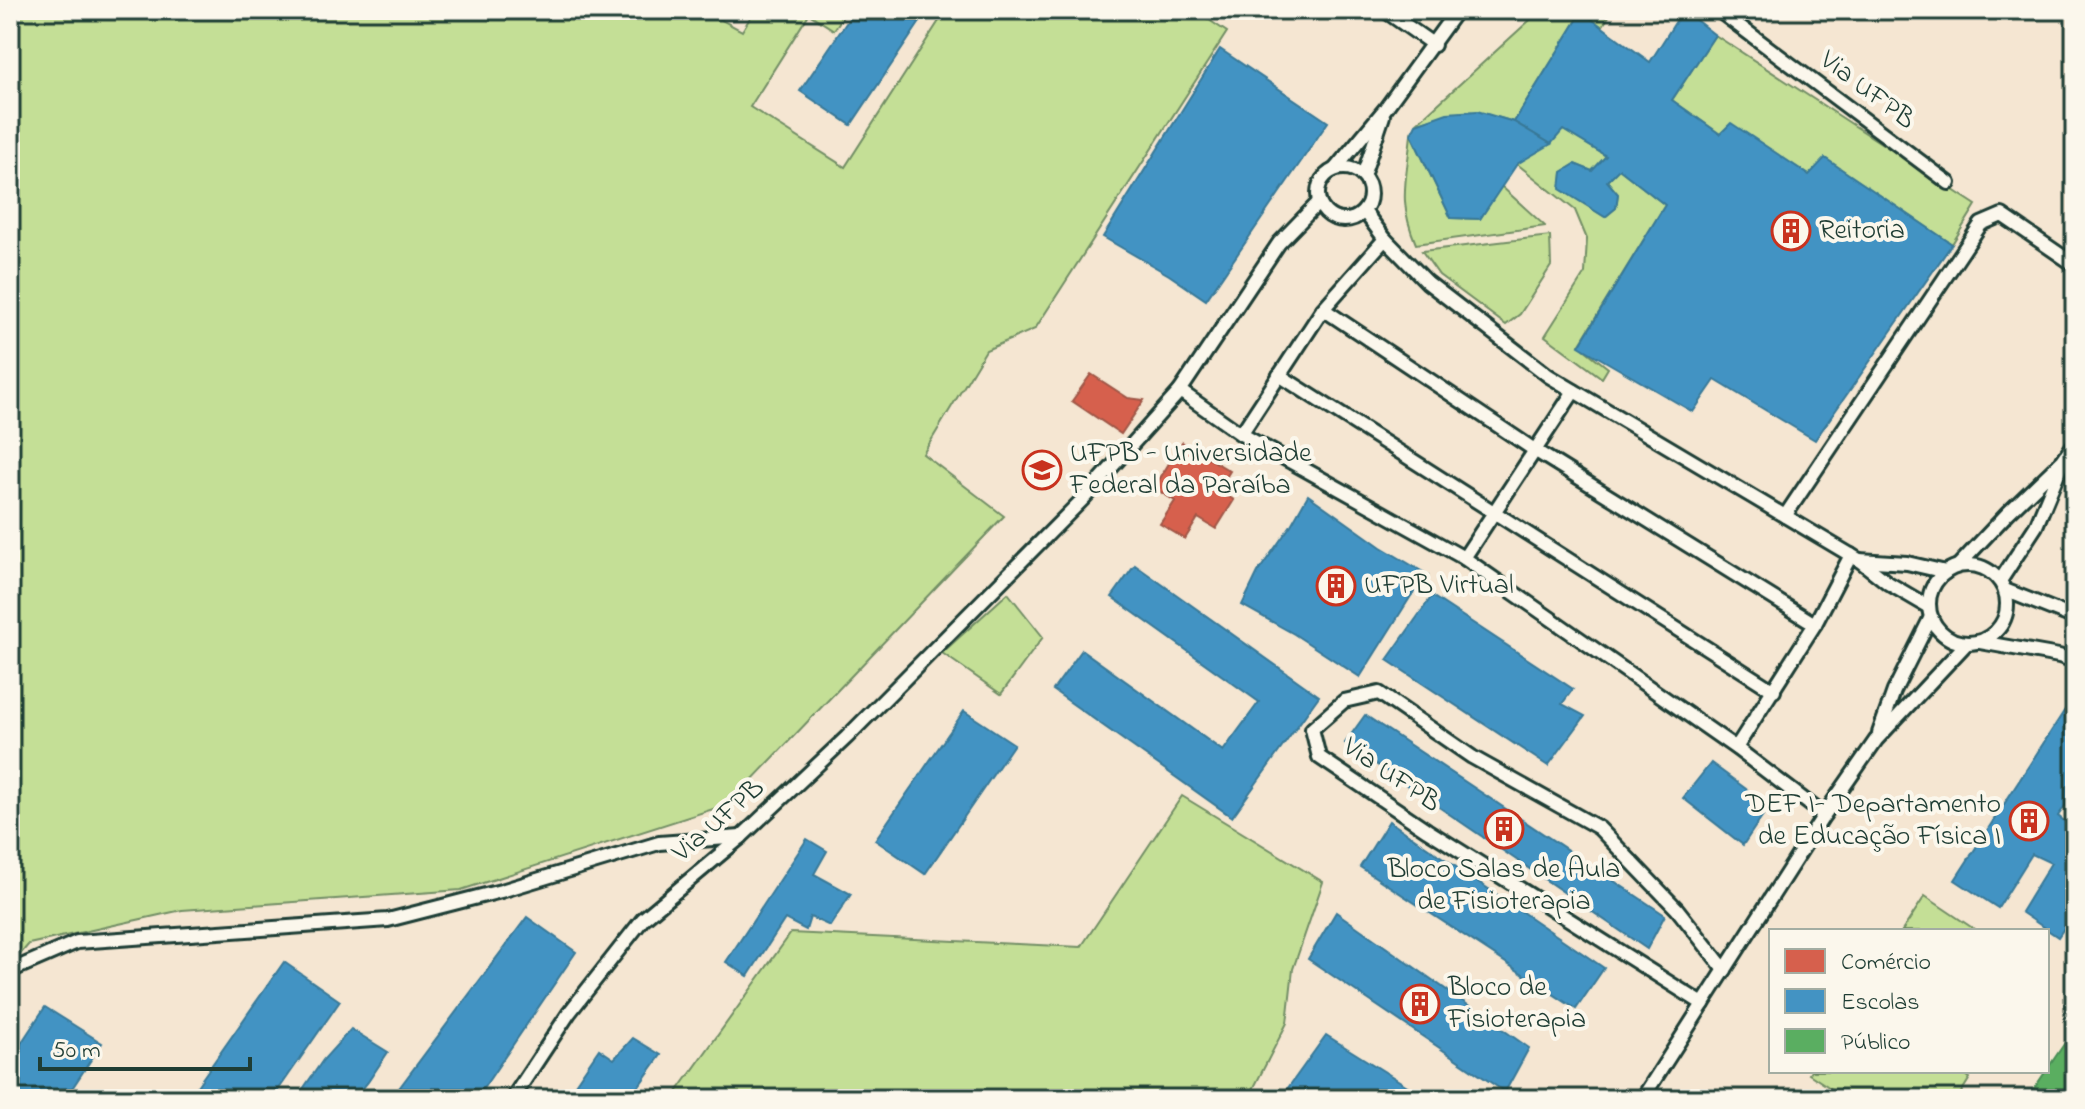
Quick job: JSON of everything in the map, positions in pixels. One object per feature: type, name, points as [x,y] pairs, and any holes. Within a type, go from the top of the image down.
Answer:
[{"type":"lane","points":[[1384,10],[1434,45]]},
{"type":"lane","points":[[1335,169],[1354,169],[1363,176],[1370,191],[1364,211],[1355,218],[1337,220],[1323,210],[1319,202],[1322,179],[1335,169],[1385,109],[1457,10]]},
{"type":"lane","name":"Via UFPB","points":[[1718,10],[1949,183]]},
{"type":"lane","points":[[1363,176],[1385,109]]},
{"type":"lane","name":"Via UFPB","points":[[512,1099],[569,1013],[643,919],[741,837],[847,737],[1084,498],[1180,391],[1279,243],[1319,202]]},
{"type":"lane","points":[[1364,211],[1385,239],[1427,282],[1549,376],[1855,558],[1930,612],[1939,631],[1952,640],[1966,644],[1980,642],[2075,661]]},
{"type":"lane","points":[[1785,516],[1981,224],[2002,215],[2075,265]]},
{"type":"lane","points":[[1241,434],[1323,309],[1385,239]]},
{"type":"lane","points":[[1323,309],[1536,451],[1815,624]]},
{"type":"lane","points":[[1279,375],[1774,691]]},
{"type":"lane","points":[[1180,391],[1241,434],[1464,558],[1736,748],[1824,815]]},
{"type":"lane","points":[[1464,558],[1574,391]]},
{"type":"lane","points":[[1876,740],[1894,691],[1930,612],[1930,594],[1936,581],[2063,460],[2075,443]]},
{"type":"lane","points":[[2003,586],[2036,526],[2063,460]]},
{"type":"lane","points":[[1736,748],[1855,558]]},
{"type":"lane","points":[[1855,558],[1952,569],[1974,565],[1989,570],[2003,586],[2008,603],[2001,627],[1980,642]]},
{"type":"lane","points":[[2003,586],[2075,618]]},
{"type":"lane","points":[[1642,1099],[1824,815],[1876,740],[1966,644]]},
{"type":"lane","name":"Via UFPB","points":[[1703,1004],[1427,830],[1319,757],[1312,729],[1344,701],[1379,693],[1472,757],[1599,828],[1677,909],[1725,970]]},
{"type":"lane","points":[[10,971],[77,942],[388,920],[501,891],[659,843],[741,837]]},
{"type":"green space","points":[[10,10],[703,10],[742,31],[755,10],[847,10],[834,30],[809,14],[750,107],[845,167],[946,10],[1194,10],[1227,32],[1035,329],[986,350],[923,454],[1004,516],[729,804],[461,890],[182,910],[29,944],[10,966]]},
{"type":"green space","points":[[1541,10],[1613,10],[1602,27],[1582,12],[1514,122],[1465,112],[1416,124]]},
{"type":"green space","points":[[1715,35],[1976,205],[1952,244],[1826,159],[1809,175],[1731,124],[1720,134],[1672,100]]},
{"type":"green space","points":[[1563,130],[1606,156],[1592,171],[1575,164],[1562,172],[1561,189],[1605,217],[1616,208],[1618,194],[1607,181],[1619,169],[1665,205],[1579,345],[1608,368],[1602,378],[1545,336],[1585,273],[1587,239],[1575,210],[1517,164]]},
{"type":"green space","points":[[1411,134],[1451,218],[1480,219],[1501,186],[1545,226],[1416,244],[1405,202]]},
{"type":"green space","points":[[1550,236],[1551,266],[1520,314],[1506,325],[1439,275],[1422,251]]},
{"type":"green space","points":[[1008,593],[1043,637],[1001,694],[942,653]]},
{"type":"green space","points":[[1182,796],[1323,882],[1293,969],[1287,1023],[1248,1099],[672,1099],[791,933],[1081,947]]},
{"type":"green space","points":[[1925,896],[1974,929],[1903,929]]},
{"type":"green space","points":[[1962,1073],[1970,1078],[1957,1099],[1847,1099],[1809,1074]]},
{"type":"building: Comércio","points":[[1091,374],[1128,398],[1144,400],[1121,434],[1072,401]]},
{"type":"building: Comércio","points":[[1182,442],[1230,471],[1218,490],[1234,500],[1216,529],[1198,518],[1185,539],[1160,524],[1175,501],[1154,488]]},
{"type":"building: Escolas","points":[[855,10],[928,10],[851,125],[800,91]]},
{"type":"building: Escolas","name":"Reitoria","points":[[1683,10],[1715,35],[1672,100],[1720,134],[1731,123],[1809,175],[1825,158],[1952,244],[1815,440],[1715,380],[1693,412],[1579,346],[1665,205],[1619,169],[1607,181],[1618,194],[1616,208],[1605,217],[1560,189],[1562,172],[1575,164],[1592,171],[1606,156],[1563,130],[1551,144],[1514,122],[1582,12],[1650,62]]},
{"type":"building: Escolas","points":[[1220,49],[1328,122],[1206,300],[1103,237]]},
{"type":"building: Escolas","points":[[1477,111],[1514,122],[1551,144],[1517,164],[1480,219],[1451,218],[1411,134],[1416,124],[1447,113]]},
{"type":"building: Escolas","name":"UFPB Virtual","points":[[1308,495],[1381,547],[1428,575],[1411,596],[1360,677],[1242,605],[1258,572]]},
{"type":"building: Escolas","points":[[1135,565],[1319,696],[1232,817],[1053,690],[1082,650],[1223,751],[1259,702],[1112,597]]},
{"type":"building: Escolas","points":[[1432,596],[1573,689],[1562,704],[1585,716],[1548,766],[1387,660]]},
{"type":"building: Escolas","name":"DEF I- Departamento de Educação Física I","points":[[2072,699],[2075,701],[2075,792],[2058,816],[2073,828],[2075,825],[2075,912],[2058,937],[2021,912],[2051,863],[2032,854],[1998,908],[1955,880]]},
{"type":"building: Escolas","points":[[964,711],[1014,744],[925,874],[875,840]]},
{"type":"building: Escolas","name":"Bloco Salas de Aula de Fisioterapia","points":[[1365,715],[1665,915],[1647,949],[1345,743]]},
{"type":"building: Escolas","points":[[1711,763],[1769,806],[1743,845],[1683,798]]},
{"type":"building: Escolas","points":[[1389,821],[1604,968],[1576,1009],[1360,867]]},
{"type":"building: Escolas","points":[[807,839],[827,851],[814,874],[851,894],[830,926],[810,917],[806,930],[785,919],[748,976],[726,962]]},
{"type":"building: Escolas","name":"Bloco de Fisioterapia","points":[[1336,912],[1529,1048],[1505,1092],[1308,959]]},
{"type":"building: Escolas","points":[[527,917],[576,952],[476,1099],[391,1099]]},
{"type":"building: Escolas","points":[[284,962],[340,1001],[272,1099],[188,1099]]},
{"type":"building: Escolas","points":[[45,1007],[102,1043],[65,1099],[10,1099],[10,1060]]},
{"type":"building: Escolas","points":[[351,1029],[388,1052],[368,1082],[354,1099],[296,1099],[323,1060]]},
{"type":"building: Escolas","points":[[1326,1035],[1428,1099],[1280,1099]]},
{"type":"building: Escolas","points":[[633,1038],[661,1055],[630,1098],[565,1099],[599,1049],[614,1059]]},
{"type":"building: Público","points":[[2075,1028],[2075,1082],[2064,1099],[2027,1099],[2045,1073],[2049,1073],[2049,1066]]},
{"type":"place","name":"Reitoria","points":[[1791,231]]},
{"type":"place","name":"UFPB - Universidade Federal da Paraíba","points":[[1042,470]]},
{"type":"place","name":"UFPB Virtual","points":[[1336,586]]},
{"type":"place","name":"DEF I- Departamento de Educação Física I","points":[[2029,821]]},
{"type":"place","name":"Bloco Salas de Aula de Fisioterapia","points":[[1504,829]]},
{"type":"place","name":"Bloco de Fisioterapia","points":[[1420,1004]]}]
